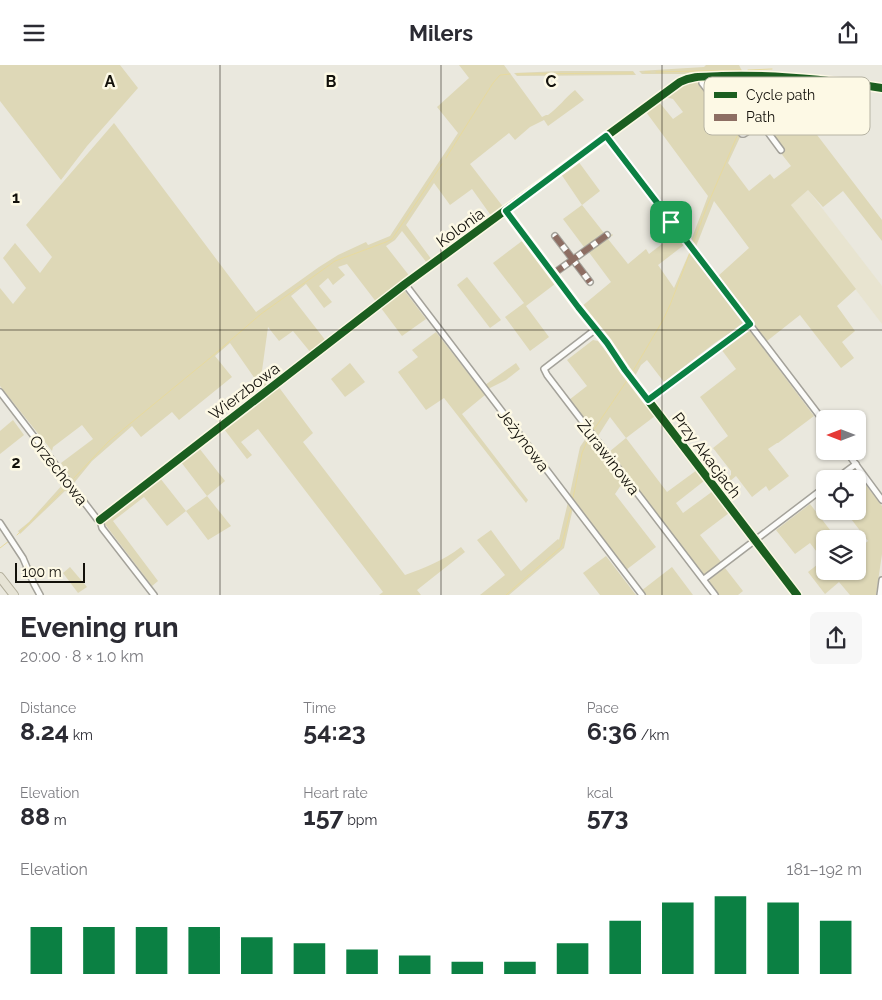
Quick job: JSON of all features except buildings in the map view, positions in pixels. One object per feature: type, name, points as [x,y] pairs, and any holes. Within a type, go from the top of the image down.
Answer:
[{"type":"highway","points":[[0,577],[14,595]]},
{"type":"street","name":"Kolonia","points":[[405,284],[680,82],[686,79],[702,77],[746,75],[792,77]]},
{"type":"street","points":[[702,77],[704,86]]},
{"type":"street","points":[[770,135],[781,149]]},
{"type":"street","points":[[606,136],[816,411]]},
{"type":"street","name":"Przy Akacjach","points":[[506,211],[797,595]]},
{"type":"street","points":[[553,274],[607,235]]},
{"type":"street","points":[[555,236],[590,282]]},
{"type":"street","name":"Wierzbowa","points":[[100,520],[405,284]]},
{"type":"street","name":"Jeżynowa","points":[[405,284],[642,595]]},
{"type":"street","points":[[648,400],[750,324]]},
{"type":"street","name":"Żurawinowa","points":[[596,329],[544,369],[546,375],[715,595]]},
{"type":"street","name":"Orzechowa","points":[[0,392],[72,487],[97,519],[100,520],[102,528],[154,595]]},
{"type":"street","points":[[853,460],[882,500]]},
{"type":"street","points":[[848,470],[856,464]]},
{"type":"street","points":[[704,579],[816,494]]},
{"type":"street","points":[[0,523],[23,558],[40,595]]},
{"type":"street","points":[[880,595],[882,580]]},
{"type":"shaded area","points":[[0,65],[120,65],[138,88],[87,146],[61,180],[0,101]]},
{"type":"shaded area","points":[[459,65],[504,65],[542,117],[552,112],[575,90],[584,100],[548,126],[544,120],[530,127],[515,140],[509,133],[470,164],[504,208],[492,217],[472,189],[450,205],[434,183],[406,225],[432,260],[427,263],[402,231],[395,240],[386,246],[411,278],[377,303],[347,264],[338,267],[345,275],[333,285],[328,278],[319,286],[332,302],[324,308],[306,284],[291,296],[326,341],[311,353],[293,331],[279,341],[268,327],[261,378],[268,386],[260,392],[260,386],[230,343],[215,356],[232,377],[179,420],[172,412],[141,437],[132,426],[92,461],[74,483],[61,463],[93,439],[82,425],[53,447],[52,451],[0,386],[0,288],[13,304],[26,288],[3,258],[15,243],[40,273],[52,257],[26,225],[114,123],[256,312],[338,255],[366,242],[368,245],[390,236],[458,133],[437,107],[469,78]]},
{"type":"shaded area","points":[[706,65],[739,65],[743,73],[685,75],[642,74],[639,71],[704,67]]},
{"type":"shaded area","points":[[633,71],[636,75],[517,76],[514,73]]},
{"type":"shaded area","points":[[694,81],[699,83],[704,89],[704,135],[741,135],[728,163],[749,191],[770,174],[774,179],[791,166],[770,135],[817,135],[882,220],[882,241],[843,191],[823,207],[808,190],[791,205],[856,289],[837,306],[855,331],[842,342],[854,358],[841,368],[800,315],[767,341],[717,277],[749,248],[714,201],[695,249],[690,243],[708,196],[646,112],[659,102],[673,119],[683,112],[673,99],[665,97],[687,83]]},
{"type":"shaded area","points":[[578,161],[600,191],[582,205],[561,174]]},
{"type":"shaded area","points":[[808,190],[882,286],[882,324],[791,205]]},
{"type":"shaded area","points":[[582,205],[604,233],[584,247],[563,219]]},
{"type":"shaded area","points":[[612,234],[608,239],[628,264],[646,249],[649,254],[675,234],[684,245],[658,265],[674,288],[690,251],[744,324],[716,342],[664,382],[647,360],[641,365],[635,376],[633,376],[581,307],[611,282],[588,251]]},
{"type":"shaded area","points":[[522,241],[555,284],[526,306],[549,337],[530,351],[505,317],[524,303],[493,263]]},
{"type":"shaded area","points":[[467,277],[501,320],[490,328],[457,285]]},
{"type":"shaded area","points":[[404,290],[426,319],[402,336],[381,308]]},
{"type":"shaded area","points":[[748,328],[814,416],[768,449],[789,476],[769,491],[766,486],[752,497],[736,476],[723,487],[723,491],[716,482],[720,483],[731,475],[731,471],[713,448],[728,436],[700,397],[736,369],[721,349]]},
{"type":"shaded area","points":[[436,332],[485,395],[462,414],[528,500],[526,503],[444,398],[426,410],[398,372],[418,357],[412,350]]},
{"type":"shaded area","points":[[593,340],[598,341],[655,416],[626,438],[610,417],[598,436],[569,400],[587,386],[567,360]]},
{"type":"shaded area","points":[[350,363],[365,382],[345,397],[331,379]]},
{"type":"shaded area","points":[[516,363],[520,369],[506,380],[488,389],[485,385]]},
{"type":"shaded area","points":[[278,386],[313,433],[303,442],[405,575],[448,556],[461,547],[465,552],[417,590],[421,595],[379,595],[383,592],[258,429],[241,442],[252,455],[247,459],[224,429]]},
{"type":"shaded area","points":[[13,420],[24,435],[0,454],[0,431]]},
{"type":"shaded area","points":[[588,435],[623,482],[615,494],[656,547],[626,570],[569,498],[580,447]]},
{"type":"shaded area","points":[[626,438],[667,492],[697,470],[704,481],[676,503],[683,513],[713,491],[729,513],[700,535],[721,562],[705,574],[702,574],[609,452]]},
{"type":"shaded area","points":[[199,448],[225,481],[207,496],[181,462]]},
{"type":"shaded area","points":[[160,478],[186,511],[167,526],[144,497],[113,521],[158,581],[152,586],[104,523]]},
{"type":"shaded area","points":[[64,483],[70,492],[65,491],[20,534],[18,531],[29,522]]},
{"type":"shaded area","points":[[866,485],[882,506],[882,554],[876,595],[850,595],[839,582],[825,594],[808,572],[816,566],[816,580],[866,580],[866,543],[868,541],[866,538],[866,530],[860,530],[852,520],[866,520]]},
{"type":"shaded area","points":[[207,496],[231,526],[208,540],[186,511]]},
{"type":"shaded area","points":[[568,502],[573,508],[564,548],[509,595],[480,595],[505,575],[477,540],[491,530],[521,571],[559,540]]},
{"type":"shaded area","points":[[810,504],[816,512],[816,520],[822,520],[830,530],[816,530],[816,551],[810,543],[795,554],[776,530]]},
{"type":"shaded area","points":[[606,556],[636,595],[600,595],[583,573]]},
{"type":"shaded area","points":[[70,567],[87,587],[78,593],[63,573]]},
{"type":"shaded area","points":[[672,567],[693,595],[645,595],[641,591]]},
{"type":"shaded area","points":[[725,568],[743,591],[738,595],[718,595],[709,584],[710,579]]},
{"type":"waterway","points":[[748,70],[772,69]]},
{"type":"waterway","points":[[656,72],[741,70]]},
{"type":"waterway","points":[[645,72],[650,72]]},
{"type":"waterway","points":[[517,74],[633,73]]},
{"type":"waterway","points":[[446,158],[493,83],[500,75],[510,74]]},
{"type":"waterway","points":[[693,244],[738,135]]},
{"type":"waterway","points":[[74,478],[109,441],[261,314],[335,261],[392,239],[442,164]]},
{"type":"waterway","points":[[633,371],[663,320],[690,253]]},
{"type":"waterway","points":[[593,431],[628,379]]},
{"type":"waterway","points":[[573,498],[582,453],[589,437]]},
{"type":"waterway","points":[[17,535],[67,486]]},
{"type":"waterway","points":[[506,595],[561,547],[571,509]]},
{"type":"waterway","points":[[0,548],[9,541]]},
{"type":"marked path","points":[[553,274],[607,235]]},
{"type":"marked path","points":[[555,236],[590,282]]},
{"type":"cycle path","points":[[100,520],[405,284],[680,82],[690,78],[701,77],[782,77]]},
{"type":"cycle path","points":[[870,86],[882,88]]},
{"type":"cycle path","points":[[506,211],[797,595]]},
{"type":"route","points":[[606,136],[671,222],[750,324],[648,400],[506,211],[606,136]]}]
